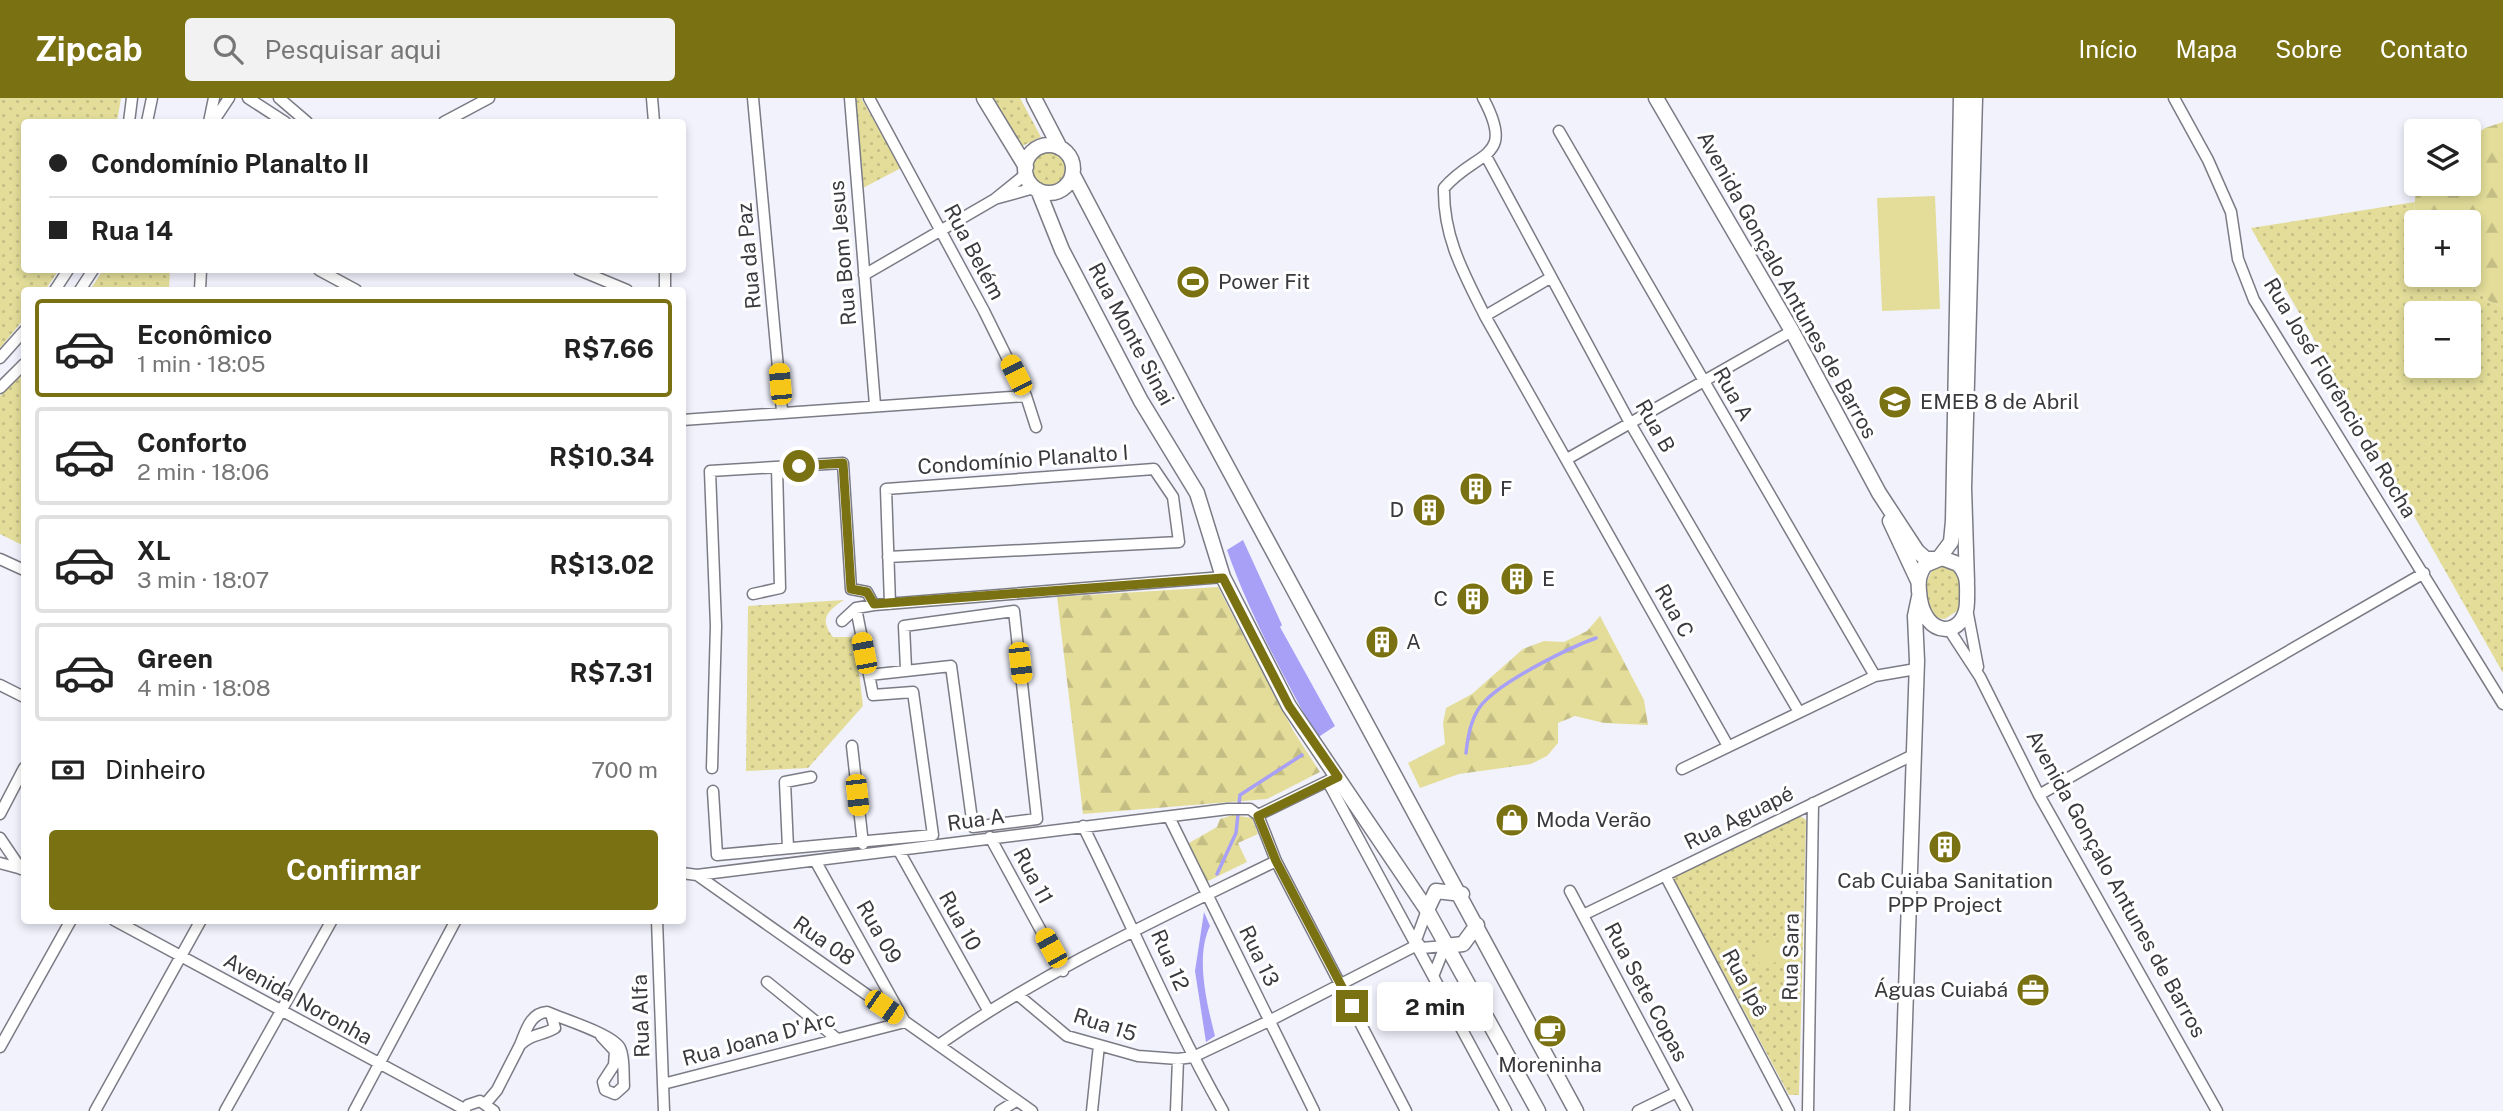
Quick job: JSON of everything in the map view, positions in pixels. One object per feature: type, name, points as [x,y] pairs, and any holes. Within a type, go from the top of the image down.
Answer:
[{"type":"main road","points":[[984,98],[1036,189],[1060,191],[1073,175]]},
{"type":"main road","points":[[1034,98],[1060,148],[1072,162],[1073,175],[1196,409],[1462,894],[1576,1111]]},
{"type":"main road","name":"Avenida Gonçalo Antunes de Barros","points":[[1656,98],[1792,331],[1880,493],[1917,551],[1926,559],[1938,559]]},
{"type":"main road","points":[[1942,627],[1922,615],[1918,581],[1924,567],[1938,559],[1948,547],[1953,521],[1961,98]]},
{"type":"main road","points":[[1917,665],[1923,641],[1942,627],[1961,621],[1967,609],[1964,488],[1975,98]]},
{"type":"main road","points":[[1026,171],[1029,157],[1037,149],[1048,145],[1060,148]]},
{"type":"main road","name":"Rua Monte Sinai","points":[[1036,189],[1062,250],[1141,401],[1197,493],[1223,578],[1289,706],[1333,779],[1427,910]]},
{"type":"main road","name":"Avenida Gonçalo Antunes de Barros","points":[[1880,493],[1903,554],[1918,581]]},
{"type":"main road","points":[[1938,559],[1958,564],[1967,582]]},
{"type":"main road","points":[[1902,1111],[1917,665],[1915,616],[1919,597]]},
{"type":"main road","points":[[1462,894],[1436,891],[1427,910],[1538,1111]]},
{"type":"main road","points":[[1445,946],[1463,944],[1477,925]]},
{"type":"street","points":[[128,119],[132,98]]},
{"type":"street","points":[[148,119],[152,98]]},
{"type":"street","points":[[211,119],[214,98]]},
{"type":"street","points":[[213,119],[229,98]]},
{"type":"street","points":[[249,98],[280,119]]},
{"type":"street","points":[[450,119],[489,98]]},
{"type":"street","points":[[652,98],[654,119]]},
{"type":"street","name":"Rua da Paz","points":[[753,98],[782,411]]},
{"type":"street","name":"Rua Bom Jesus","points":[[850,98],[875,405]]},
{"type":"street","name":"Rua Belém","points":[[869,98],[1026,396],[1036,427]]},
{"type":"street","points":[[1483,98],[1497,129],[1493,147],[1486,156]]},
{"type":"street","name":"Rua José Florêncio da Rocha","points":[[2174,98],[2208,160],[2231,212],[2238,259],[2254,300],[2503,704]]},
{"type":"street","points":[[282,100],[304,119]]},
{"type":"street","name":"Rua A","points":[[1559,131],[1875,676]]},
{"type":"street","name":"Rua B","points":[[1486,156],[1630,423],[1799,712]]},
{"type":"street","name":"Rua C","points":[[1486,156],[1444,188],[1443,211],[1452,251],[1728,746]]},
{"type":"street","points":[[864,275],[995,199],[1026,171]]},
{"type":"street","points":[[995,199],[1036,189]]},
{"type":"street","points":[[325,273],[350,287]]},
{"type":"street","points":[[586,273],[620,287]]},
{"type":"street","points":[[1486,316],[1550,278]]},
{"type":"street","points":[[1567,459],[1792,331]]},
{"type":"street","points":[[0,358],[21,334]]},
{"type":"street","points":[[0,388],[21,367]]},
{"type":"street","points":[[686,420],[1026,396]]},
{"type":"street","points":[[712,768],[716,626],[710,471],[843,463],[851,589],[867,592],[874,604]]},
{"type":"street","points":[[753,594],[780,588],[777,467]]},
{"type":"street","name":"Condomínio Planalto I","points":[[888,557],[1179,542],[1173,497],[1154,469],[886,489],[888,557],[890,604]]},
{"type":"street","points":[[0,559],[21,569]]},
{"type":"street","points":[[2039,795],[2424,573]]},
{"type":"street","points":[[842,621],[856,608],[874,604],[1223,578]]},
{"type":"street","points":[[713,791],[717,855],[863,844],[933,835],[912,692],[873,695],[856,608]]},
{"type":"street","name":"Avenida Gonçalo Antunes de Barros","points":[[1967,609],[1970,640],[1980,677]]},
{"type":"street","points":[[869,675],[951,666],[973,827],[1037,819],[1014,611],[904,626],[906,669]]},
{"type":"street","name":"Avenida Gonçalo Antunes de Barros","points":[[1942,627],[1980,677],[2039,795],[2217,1111]]},
{"type":"street","points":[[1682,769],[1875,676],[1917,665]]},
{"type":"street","points":[[0,685],[21,696]]},
{"type":"street","points":[[852,746],[863,844]]},
{"type":"street","name":"Rua Aguapé","points":[[1583,915],[1913,755]]},
{"type":"street","points":[[1,810],[21,773]]},
{"type":"street","points":[[788,848],[785,782],[811,778]]},
{"type":"street","points":[[1406,1111],[1276,861],[1254,812],[1333,779],[1375,871],[1419,944],[1506,1111]]},
{"type":"street","name":"Rua Sara","points":[[1808,1111],[1813,803]]},
{"type":"street","name":"Rua A","points":[[697,875],[816,862],[1083,825],[1228,810],[1254,812]]},
{"type":"street","name":"Rua 13","points":[[1169,817],[1314,1111]]},
{"type":"street","name":"Rua 12","points":[[1083,825],[1136,931],[1193,1057],[1223,1111]]},
{"type":"street","name":"Rua 11","points":[[990,837],[1063,971]]},
{"type":"street","points":[[0,838],[21,867]]},
{"type":"street","name":"Rua 10","points":[[899,851],[988,1010]]},
{"type":"street","points":[[940,1044],[988,1010],[1206,894],[1276,861]]},
{"type":"street","name":"Rua 09","points":[[816,862],[905,1022]]},
{"type":"street","points":[[0,863],[21,869]]},
{"type":"street","points":[[686,874],[697,875]]},
{"type":"street","name":"Rua 08","points":[[697,875],[1032,1111]]},
{"type":"street","name":"Rua Ipê","points":[[1665,875],[1789,1111]]},
{"type":"street","name":"Rua Sete Copas","points":[[1570,891],[1687,1111]]},
{"type":"street","points":[[1419,944],[1427,910]]},
{"type":"street","points":[[0,1047],[69,924]]},
{"type":"street","name":"Avenida Noronha","points":[[121,924],[464,1110],[474,1102],[490,1107]]},
{"type":"street","points":[[94,1111],[199,924]]},
{"type":"street","points":[[225,1111],[330,924]]},
{"type":"street","points":[[354,1111],[454,924]]},
{"type":"street","name":"Rua Alfa","points":[[657,924],[664,1111]]},
{"type":"street","points":[[1269,1021],[1419,944],[1445,946],[1434,974]]},
{"type":"street","points":[[767,982],[836,1038]]},
{"type":"street","name":"Rua 15","points":[[1018,995],[1067,1036],[1138,1056],[1178,1059],[1193,1057],[1269,1021]]},
{"type":"street","points":[[490,1107],[534,1017],[542,1012],[575,1021],[615,1042],[622,1051],[624,1086],[615,1094],[606,1090],[603,1082],[614,1065],[615,1051],[601,1035]]},
{"type":"street","points":[[551,1014],[555,1028]]},
{"type":"street","points":[[520,1045],[530,1035],[575,1021]]},
{"type":"street","name":"Rua Joana D'Arc","points":[[663,1084],[905,1022]]},
{"type":"street","points":[[1092,1111],[1099,1045]]},
{"type":"street","points":[[1176,1111],[1178,1059]]},
{"type":"street","points":[[1638,1111],[1677,1092]]},
{"type":"street","points":[[1000,1111],[1016,1101]]},
{"type":"green space","points":[[0,98],[121,98],[118,119],[21,119],[21,273],[57,273],[47,287],[21,287],[21,323],[0,348]]},
{"type":"green space","points":[[854,98],[861,98],[901,168],[861,189]]},
{"type":"green space","points":[[990,98],[1020,98],[1041,137],[1018,148]]},
{"type":"green space","points":[[2503,122],[2503,307],[2489,301],[2472,287],[2481,287],[2481,210],[2414,210],[2415,196],[2481,196],[2481,131]]},
{"type":"green space","points":[[1049,152],[1061,157],[1066,169],[1061,181],[1049,186],[1037,181],[1032,169],[1037,157]]},
{"type":"green space","points":[[1935,196],[1940,309],[1882,311],[1877,198]]},
{"type":"green space","points":[[2415,202],[2414,210],[2404,210],[2404,287],[2472,287],[2489,301],[2503,307],[2503,673],[2251,228]]},
{"type":"green space","points":[[101,273],[170,273],[169,287],[92,287]]},
{"type":"green space","points":[[21,376],[21,544],[0,534],[0,396]]},
{"type":"green space","points":[[1939,563],[1952,567],[1960,576],[1960,609],[1945,619],[1930,612],[1925,596],[1929,578]]},
{"type":"green space","points":[[1218,587],[1294,732],[1320,772],[1267,799],[1083,814],[1057,597]]},
{"type":"green space","points":[[844,600],[829,612],[826,625],[833,637],[855,637],[863,706],[808,768],[746,771],[748,606]]},
{"type":"green space","points":[[1600,616],[1644,700],[1648,725],[1604,723],[1575,716],[1558,723],[1558,743],[1547,756],[1531,764],[1459,774],[1420,788],[1408,763],[1445,744],[1443,723],[1446,708],[1472,694],[1523,649],[1544,641],[1564,642],[1587,631]]},
{"type":"green space","points":[[1233,815],[1252,818],[1258,834],[1238,843],[1247,862],[1206,882],[1189,843],[1217,827],[1220,819]]},
{"type":"green space","points":[[1800,816],[1806,820],[1799,1095],[1789,1095],[1672,876]]},
{"type":"green space","points":[[1792,937],[1797,957],[1760,966],[1756,945]]},
{"type":"shaded area","points":[[1243,540],[1282,625],[1280,627],[1335,726],[1317,738],[1268,646],[1227,550]]},
{"type":"shaded area","points":[[1204,912],[1210,926],[1203,952],[1204,981],[1215,1036],[1206,1042],[1195,971]]},
{"type":"waterway","points":[[1466,753],[1474,717],[1487,699],[1539,664],[1596,638]]},
{"type":"waterway","points":[[1217,874],[1236,833],[1240,795],[1302,755]]},
{"type":"place","name":"Power Fit","points":[[1193,282]]},
{"type":"place","name":"EMEB 8 de Abril","points":[[1895,402]]},
{"type":"place","name":"F","points":[[1476,489]]},
{"type":"place","name":"D","points":[[1429,510]]},
{"type":"place","name":"E","points":[[1517,579]]},
{"type":"place","name":"C","points":[[1473,599]]},
{"type":"place","name":"A","points":[[1382,642]]},
{"type":"place","name":"Moda Verão","points":[[1512,820]]},
{"type":"place","name":"Cab Cuiaba Sanitation PPP Project","points":[[1945,847]]},
{"type":"place","name":"Águas Cuiabá","points":[[2033,990]]},
{"type":"place","name":"Moreninha","points":[[1550,1031]]},
{"type":"route","points":[[799,466],[843,463],[851,589],[867,592],[874,604],[1223,578],[1289,706],[1338,777],[1258,816],[1276,861],[1352,1006]]}]
